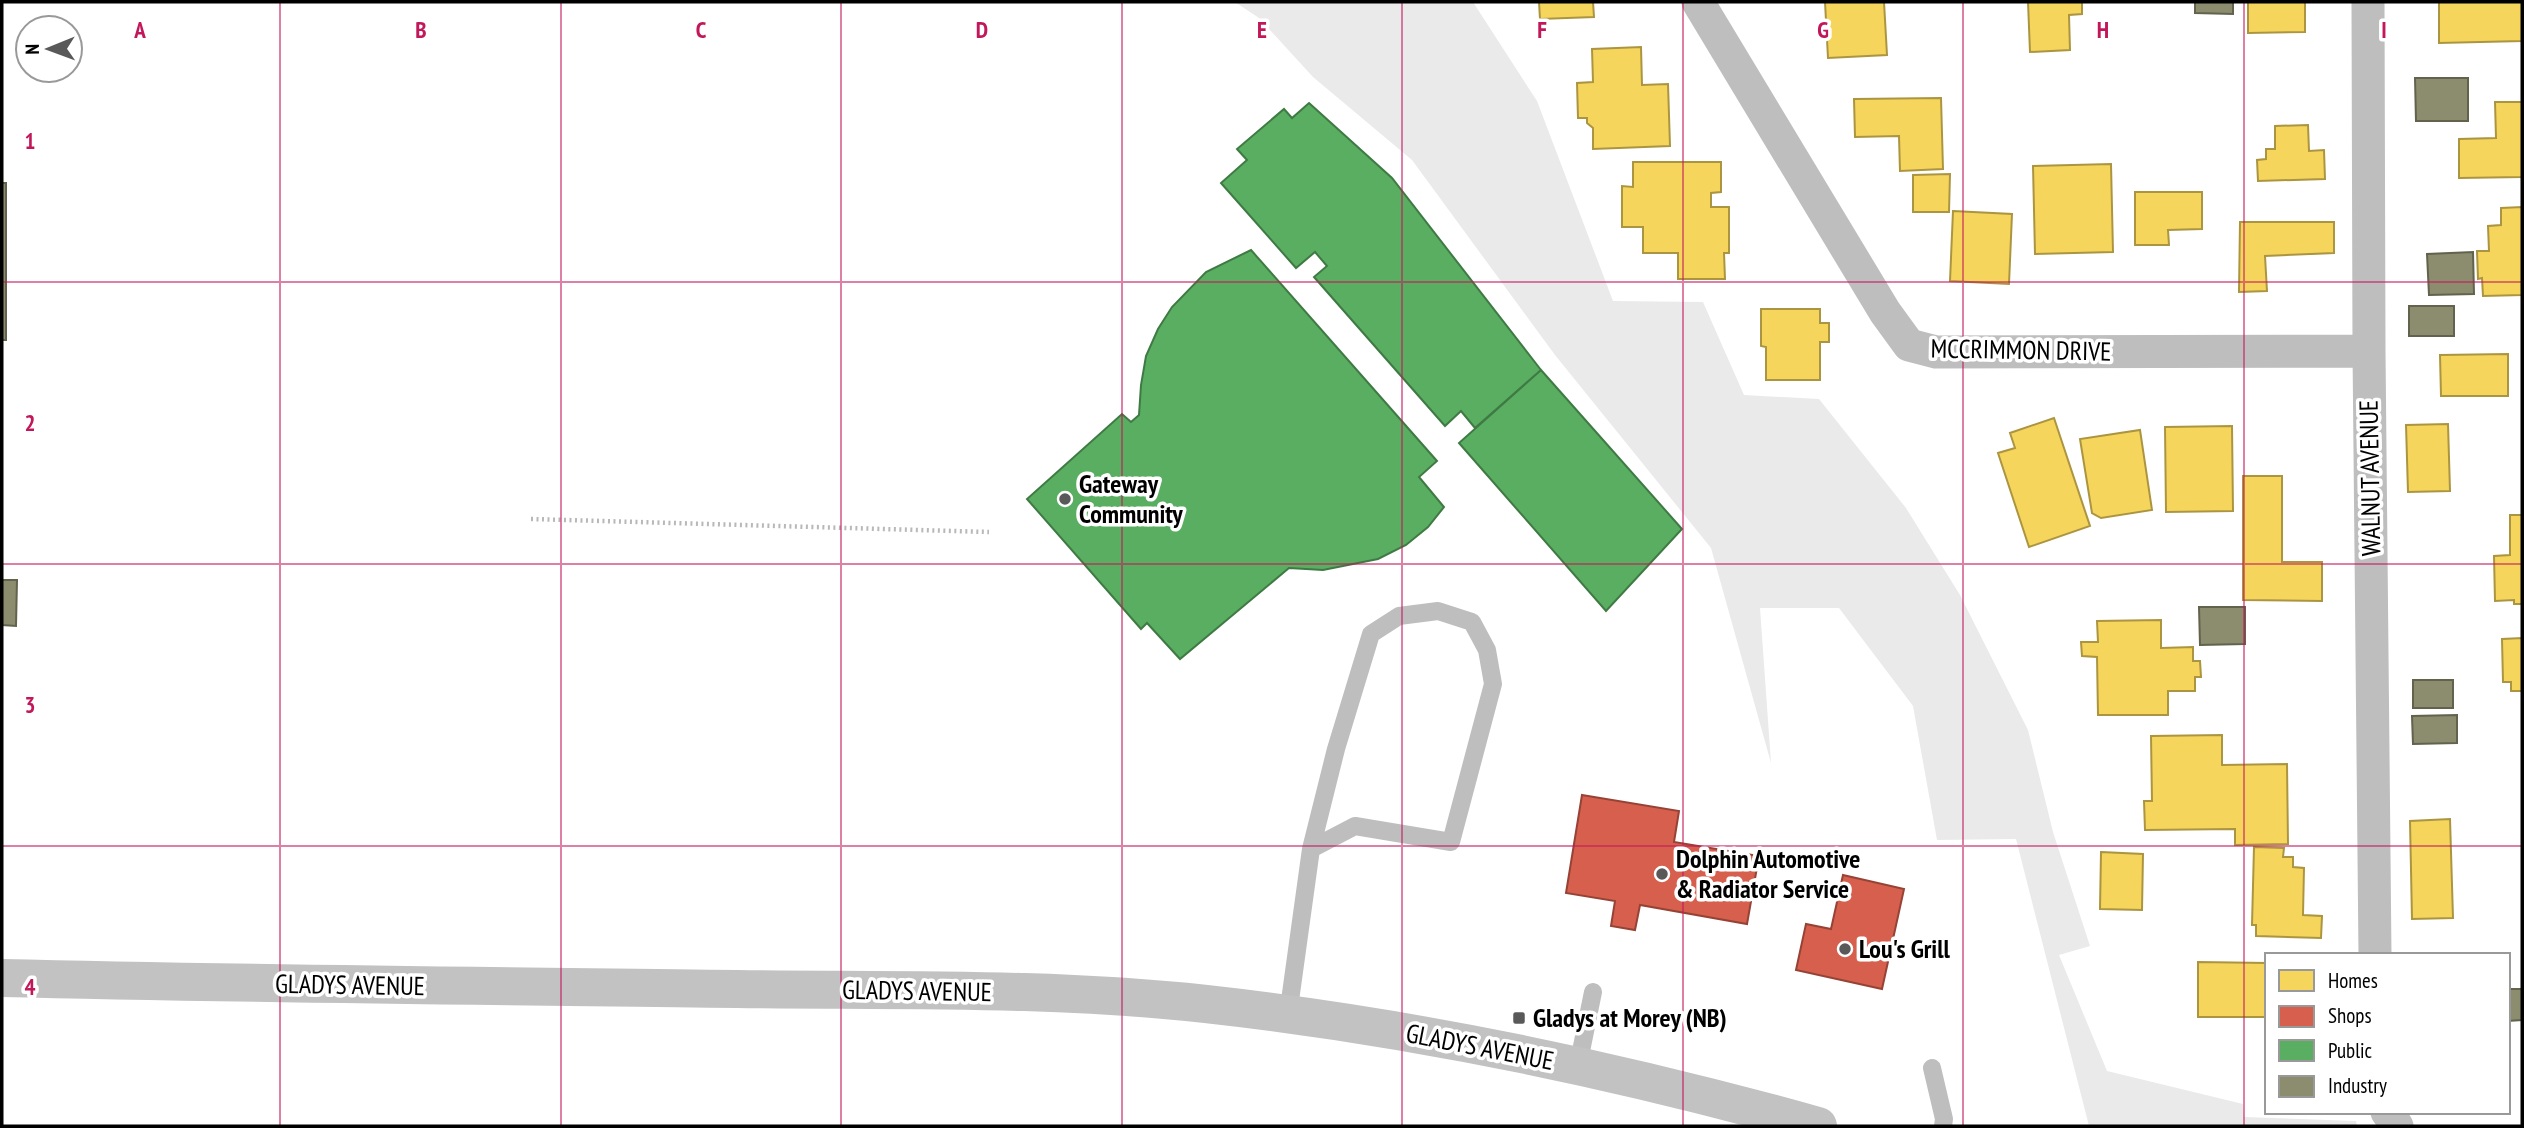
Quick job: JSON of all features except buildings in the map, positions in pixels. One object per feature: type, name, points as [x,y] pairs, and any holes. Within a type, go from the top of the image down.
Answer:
[{"type":"main road","name":"GLADYS AVENUE","points":[[2,978],[215,984],[1036,993],[1202,1004],[1370,1026],[1578,1066],[1698,1093],[1818,1126]]},
{"type":"street","name":"MCCRIMMON DRIVE","points":[[1698,2],[1885,312],[1909,345],[1936,352],[2369,351]]},
{"type":"street","name":"WALNUT AVENUE","points":[[2368,2],[2375,953]]},
{"type":"lane","points":[[1288,1015],[1311,849],[1336,749],[1371,634],[1399,615],[1438,611],[1472,622],[1487,650],[1493,684],[1451,842],[1355,826],[1311,849]]},
{"type":"lane","points":[[1578,1066],[1593,992]]},
{"type":"lane","points":[[1932,1068],[1944,1119],[1943,1126]]},
{"type":"path","points":[[531,519],[989,532]]},
{"type":"shaded area","points":[[1235,2],[1473,2],[1537,101],[1613,301],[1703,302],[1744,395],[1819,399],[1906,508],[1960,595],[2028,730],[2053,832],[2090,946],[2059,955],[2107,1071],[2243,1104],[2244,1117],[2356,1121],[2357,1126],[2089,1126],[2016,839],[1937,840],[1913,706],[1839,608],[1760,608],[1771,763],[1711,548],[1555,355],[1412,160],[1313,77],[1259,18]]},
{"type":"place","name":"Gateway Community","points":[[1065,499]]},
{"type":"place","name":"Dolphin Automotive & Radiator Service","points":[[1662,874]]},
{"type":"place","name":"Lou's Grill","points":[[1845,949]]},
{"type":"place","name":"Gladys at Morey (NB)","points":[[1519,1018]]}]
